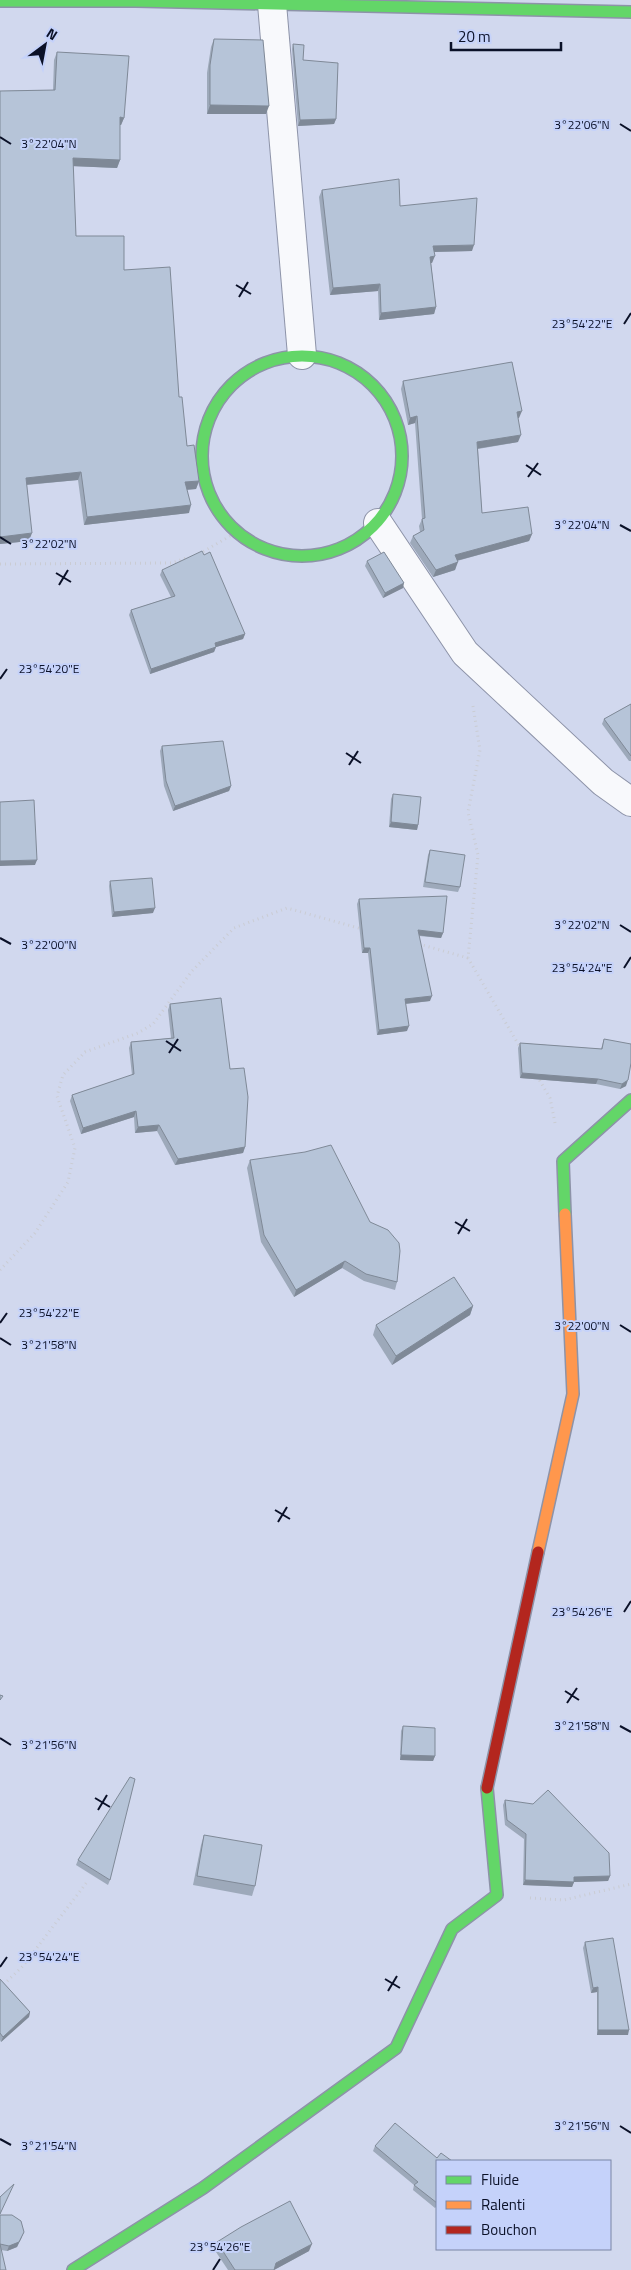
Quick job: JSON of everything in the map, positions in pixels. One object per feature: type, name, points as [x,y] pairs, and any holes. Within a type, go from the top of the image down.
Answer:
[{"type":"main road","points":[[0,1],[136,1],[631,12]]},
{"type":"main road","points":[[302,355],[336,361],[366,378],[388,403],[401,435],[402,469],[392,502],[378,523],[354,542],[325,554],[294,556],[264,549],[237,532],[214,506],[202,472],[202,438],[214,405],[237,378],[267,361],[302,355]]},
{"type":"main road","points":[[73,2270],[203,2188],[396,2048],[452,1929],[497,1895],[486,1792],[573,1394],[563,1161],[631,1100]]},
{"type":"street","points":[[272,4],[302,355]]},
{"type":"street","points":[[378,523],[465,654],[603,782],[631,802]]},
{"type":"path","points":[[0,564],[172,563],[206,552],[237,532]]},
{"type":"path","points":[[465,654],[480,750],[468,812],[478,855],[468,958],[526,1057]]},
{"type":"path","points":[[0,1270],[35,1233],[68,1182],[75,1148],[57,1096],[63,1075],[85,1052],[138,1033],[153,1024],[192,971],[234,928],[287,908],[363,929]]},
{"type":"path","points":[[411,942],[468,958]]},
{"type":"path","points":[[535,1073],[550,1098],[563,1161]]},
{"type":"path","points":[[0,1988],[23,1966],[88,1882]]},
{"type":"path","points":[[497,1895],[564,1900],[631,1884]]},
{"type":"building","points":[[214,39],[263,40],[269,106],[210,105],[210,65]]},
{"type":"building","points":[[293,44],[304,45],[303,60],[338,63],[336,119],[300,120]]},
{"type":"building","points":[[57,52],[129,56],[124,118],[120,117],[120,160],[73,158],[76,236],[124,236],[124,270],[170,267],[179,397],[182,397],[187,446],[194,445],[199,481],[185,482],[191,505],[87,517],[81,472],[26,478],[32,533],[0,537],[0,91],[55,90]]},
{"type":"building","points":[[399,179],[400,206],[477,198],[474,245],[433,246],[435,256],[430,257],[436,307],[381,313],[380,284],[333,288],[322,190]]},
{"type":"building","points":[[512,362],[522,411],[517,412],[521,435],[477,442],[482,513],[528,507],[532,534],[455,555],[458,562],[436,570],[413,536],[424,530],[422,519],[425,518],[417,416],[410,418],[403,381]]},
{"type":"building","points":[[202,551],[204,555],[210,552],[245,634],[215,643],[216,647],[151,669],[131,610],[175,596],[162,570]]},
{"type":"building","points":[[384,552],[404,583],[385,593],[367,561]]},
{"type":"building","points":[[631,704],[631,756],[604,719]]},
{"type":"building","points":[[223,741],[231,786],[175,806],[166,781],[162,746]]},
{"type":"building","points":[[393,794],[421,797],[418,825],[391,822]]},
{"type":"building","points":[[34,800],[37,860],[0,861],[0,802]]},
{"type":"building","points":[[430,850],[465,855],[460,887],[425,882]]},
{"type":"building","points":[[152,878],[155,908],[114,912],[110,881]]},
{"type":"building","points":[[447,896],[443,933],[418,930],[432,996],[405,999],[409,1026],[379,1030],[370,948],[364,948],[359,899]]},
{"type":"building","points":[[221,998],[230,1069],[244,1068],[248,1097],[245,1147],[178,1159],[159,1125],[138,1127],[136,1111],[83,1128],[72,1095],[134,1074],[131,1042],[174,1038],[170,1004]]},
{"type":"building","points":[[604,1039],[631,1044],[631,1063],[628,1080],[622,1084],[598,1079],[522,1073],[520,1043],[602,1049]]},
{"type":"building","points":[[331,1145],[370,1222],[388,1230],[399,1243],[397,1282],[366,1274],[345,1261],[296,1290],[264,1235],[250,1160],[305,1152]]},
{"type":"building","points":[[454,1277],[473,1306],[396,1356],[376,1325]]},
{"type":"building","points":[[403,1726],[435,1728],[435,1756],[401,1755]]},
{"type":"building","points":[[130,1777],[135,1779],[110,1880],[78,1860]]},
{"type":"building","points":[[548,1790],[609,1853],[610,1876],[574,1877],[574,1882],[525,1880],[526,1834],[507,1820],[505,1800],[533,1804]]},
{"type":"building","points":[[204,1835],[262,1845],[255,1886],[197,1876]]},
{"type":"building","points":[[613,1938],[629,2030],[598,2030],[598,1987],[593,1988],[585,1942]]},
{"type":"building","points":[[0,1979],[30,2012],[3,2037],[0,2033]]},
{"type":"building","points":[[395,2123],[437,2158],[441,2153],[451,2160],[436,2160],[436,2202],[414,2185],[418,2182],[375,2146]]},
{"type":"building","points":[[14,2184],[0,2214],[0,2197]]},
{"type":"building","points":[[290,2201],[312,2244],[276,2263],[274,2270],[235,2270],[217,2242]]},
{"type":"building","points":[[0,2215],[12,2215],[21,2221],[24,2232],[19,2242],[9,2246],[0,2244]]},
{"type":"building","points":[[0,2244],[6,2270],[0,2270]]},
{"type":"traffic: fast","points":[[0,1],[136,1],[631,12]]},
{"type":"traffic: fast","points":[[292,356],[312,356],[331,360],[349,368],[373,385],[385,400],[398,427],[402,456],[398,485],[385,512],[373,527],[358,539],[331,552],[312,556],[292,556],[273,552],[255,544],[231,527],[219,512],[206,485],[202,466],[202,446],[206,427],[214,409],[231,385],[246,373],[273,360],[292,356]]},
{"type":"traffic: fast","points":[[565,1214],[563,1161],[631,1100]]},
{"type":"traffic: fast","points":[[73,2270],[203,2188],[396,2048],[452,1929],[497,1895],[487,1788]]},
{"type":"traffic: slow","points":[[538,1552],[573,1394],[565,1214]]},
{"type":"traffic: jam","points":[[487,1788],[538,1552]]}]
